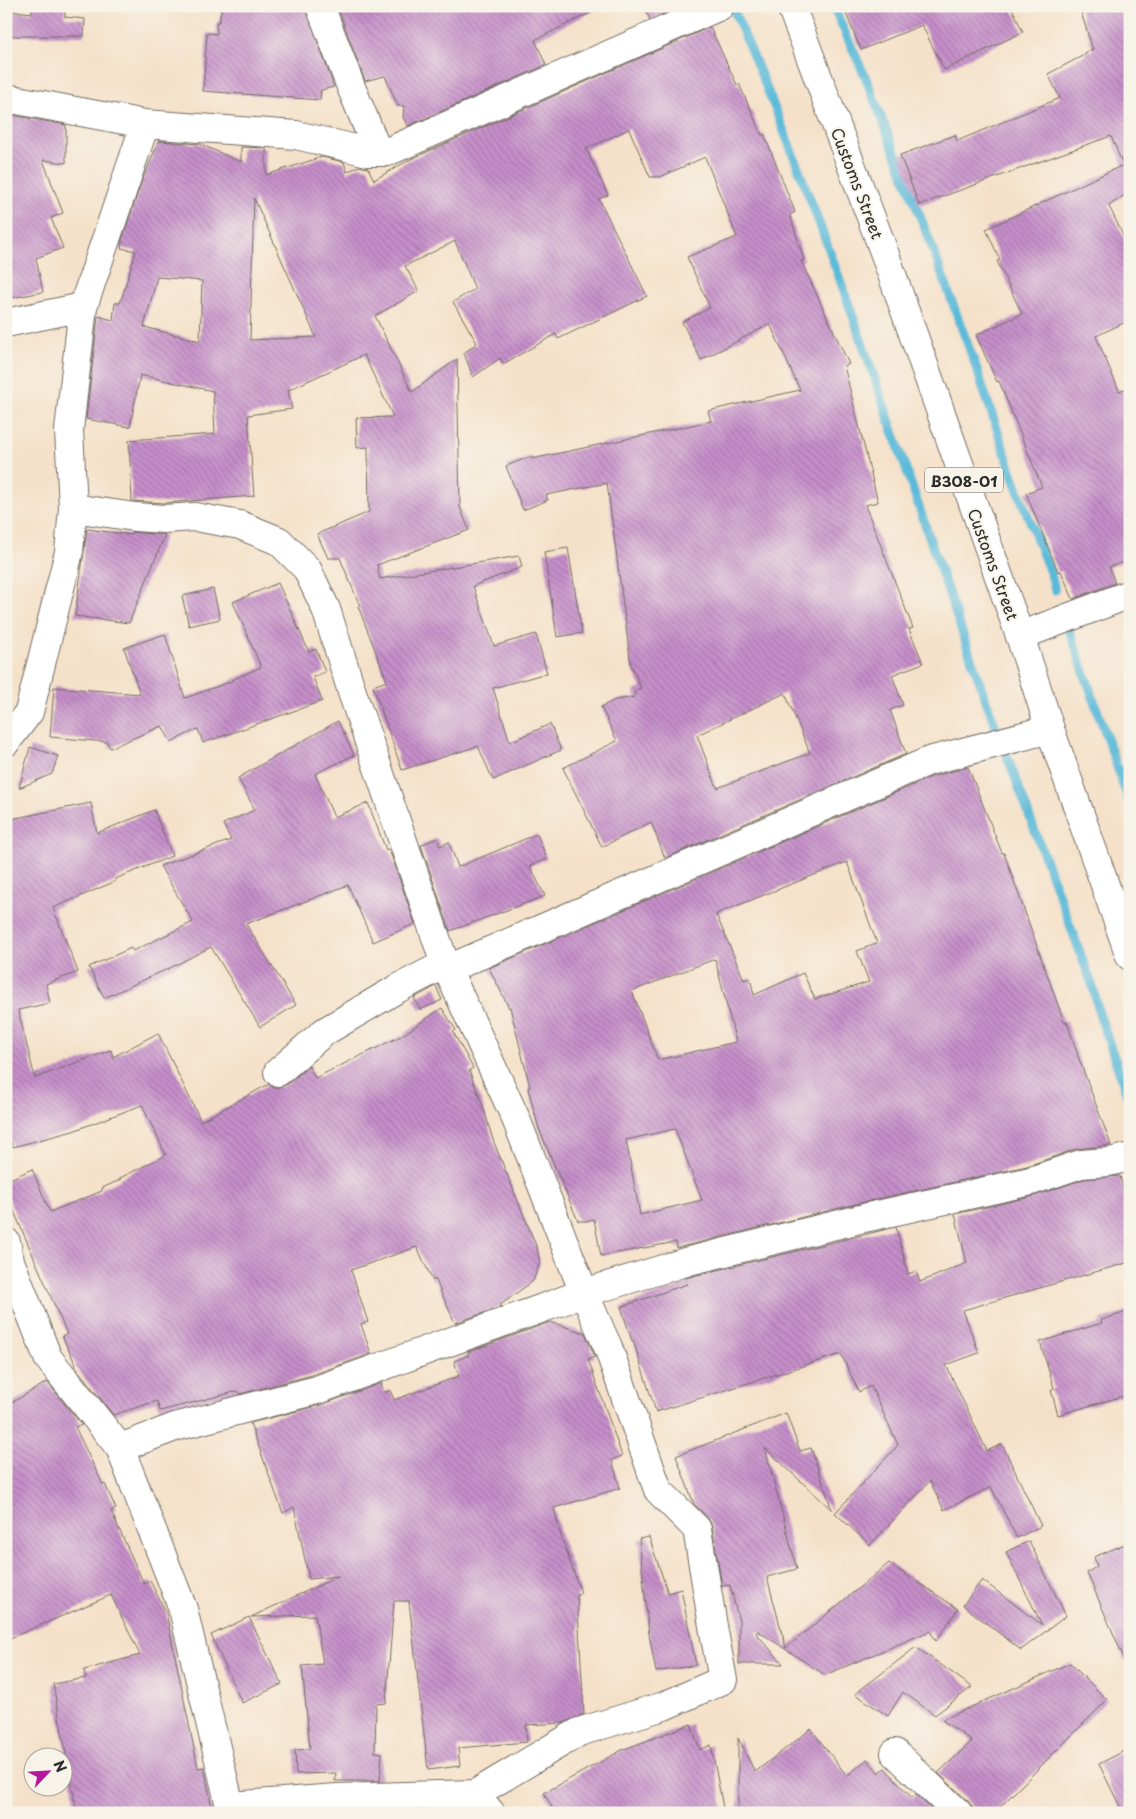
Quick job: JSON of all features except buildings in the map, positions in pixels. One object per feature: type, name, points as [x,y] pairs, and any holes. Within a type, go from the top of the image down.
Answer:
[{"type":"main road","points":[[320,6],[378,152]]},
{"type":"main road","points":[[6,98],[145,124],[296,136],[368,152],[387,152],[720,6]]},
{"type":"main road","name":"Customs Street","points":[[791,6],[883,249],[1020,636],[1050,729],[1130,956]]},
{"type":"main road","points":[[6,742],[30,712],[69,552],[73,508],[69,430],[83,307],[145,124]]},
{"type":"main road","points":[[6,323],[83,307]]},
{"type":"main road","points":[[7,1255],[48,1358],[120,1448],[183,1609],[230,1810],[337,1798],[483,1803],[579,1732],[664,1706],[724,1680],[714,1632],[698,1529],[658,1490],[608,1347],[584,1293],[516,1118],[446,966],[353,695],[326,609],[307,569],[280,541],[240,525],[195,517],[164,519],[135,517],[73,508]]},
{"type":"main road","points":[[1020,636],[1130,594]]},
{"type":"main road","points":[[278,1072],[324,1032],[395,990],[446,966],[929,762],[1050,729]]},
{"type":"main road","points":[[120,1448],[175,1427],[317,1390],[584,1293],[707,1256],[1031,1181],[1081,1164],[1109,1162],[1130,1157]]},
{"type":"main road","points":[[895,1753],[958,1813]]},
{"type":"waterway","points":[[833,6],[865,76],[931,244],[1055,590]]},
{"type":"waterway","points":[[734,11],[771,100],[840,279],[997,731]]},
{"type":"waterway","points":[[1068,626],[1130,804]]},
{"type":"waterway","points":[[1007,756],[1093,987],[1099,1013],[1130,1108]]}]
